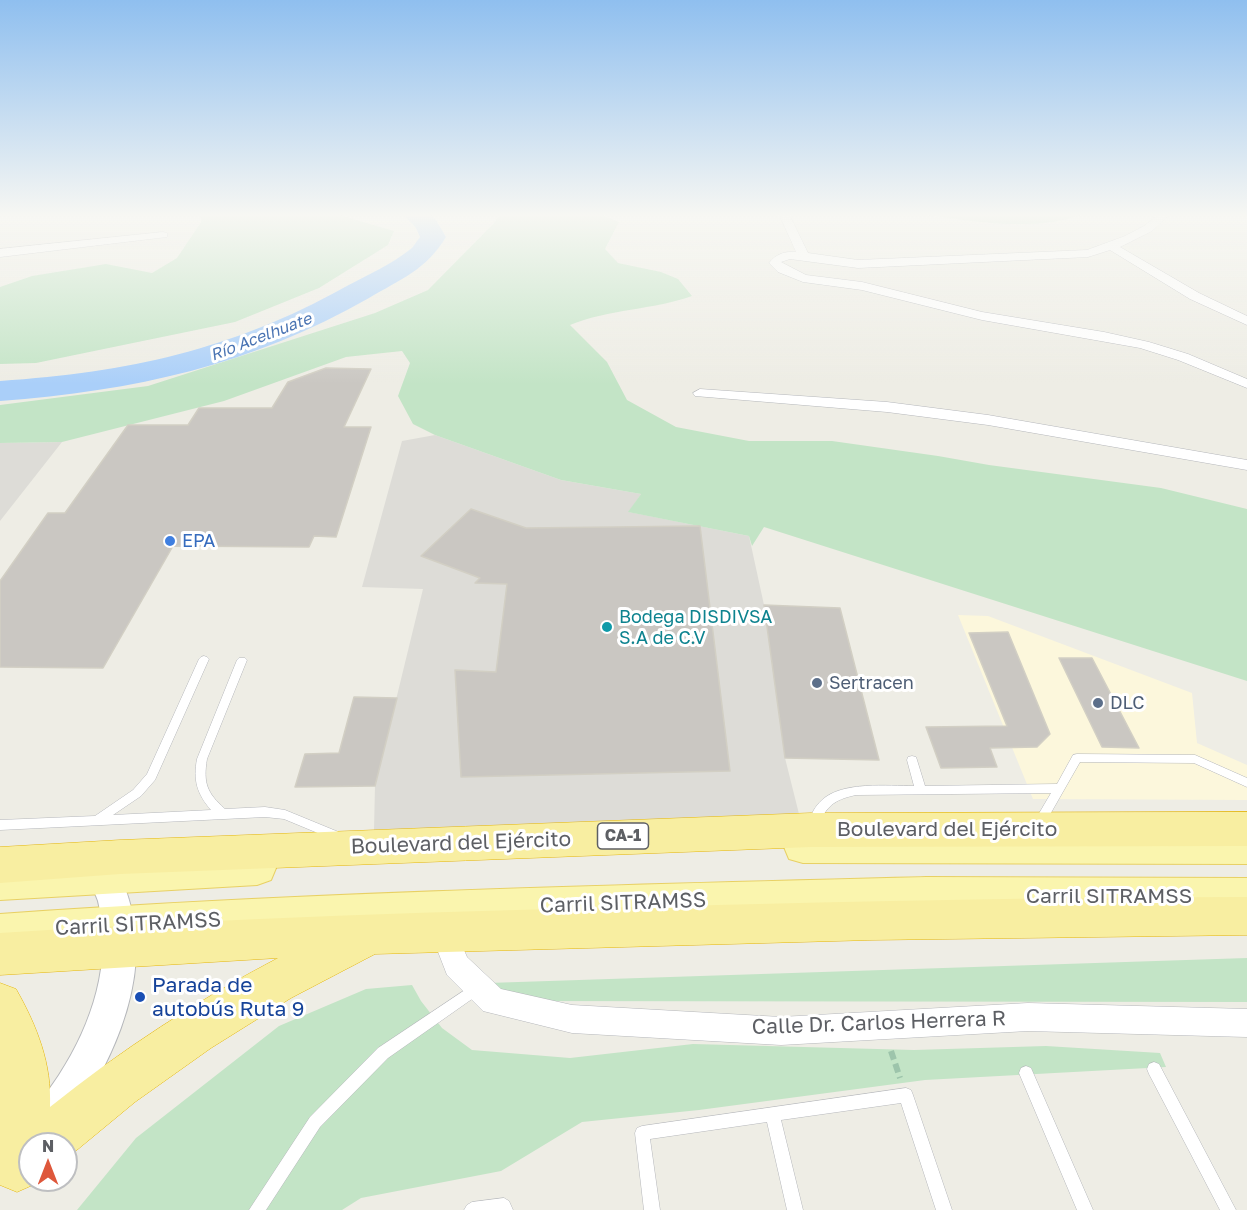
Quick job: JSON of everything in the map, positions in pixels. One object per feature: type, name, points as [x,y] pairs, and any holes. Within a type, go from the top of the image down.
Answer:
[{"type":"highway","name":"Boulevard del Ejército","points":[[0,865],[99,867],[364,847],[811,830],[1247,829]]},
{"type":"highway","points":[[0,954],[120,935],[371,934],[920,919],[1247,916]]},
{"type":"highway","points":[[58,1132],[131,1074],[199,1027],[302,967],[371,934]]},
{"type":"highway","points":[[0,1005],[13,1027],[23,1055],[27,1088],[25,1132]]},
{"type":"main road","points":[[0,883],[99,867],[813,847],[1247,849]]},
{"type":"main road","name":"Carril SITRAMSS","points":[[0,933],[120,935],[513,906],[926,895],[1247,896]]},
{"type":"street","points":[[783,270],[817,280],[860,285],[984,316],[1143,344],[1180,356],[1247,384]]},
{"type":"street","points":[[1150,270],[1210,306],[1247,321]]},
{"type":"street","points":[[700,393],[887,407],[988,420],[1247,465]]},
{"type":"street","points":[[44,1132],[63,1106],[96,1048],[115,993],[120,935],[99,867]]},
{"type":"street","name":"Calle Dr. Carlos Herrera R","points":[[443,931],[457,966],[493,1001],[572,1019],[781,1031],[1028,1017],[1247,1023]]},
{"type":"lane","points":[[98,818],[137,793],[151,777],[204,659]]},
{"type":"lane","points":[[222,814],[209,802],[198,776],[202,759],[242,660]]},
{"type":"lane","points":[[1036,828],[1077,758],[1195,759],[1247,783]]},
{"type":"lane","points":[[912,760],[921,790]]},
{"type":"lane","points":[[811,830],[820,807],[828,800],[839,794],[856,791],[1059,788]]},
{"type":"lane","points":[[0,825],[98,818],[265,812],[285,814],[364,847]]},
{"type":"lane","points":[[257,1210],[315,1122],[368,1068],[383,1053],[479,987]]},
{"type":"lane","points":[[1154,1069],[1228,1210]]},
{"type":"lane","points":[[1026,1073],[1085,1210]]},
{"type":"lane","points":[[652,1210],[642,1133],[773,1116],[906,1095],[944,1210]]},
{"type":"lane","points":[[773,1116],[795,1210]]},
{"type":"lane","points":[[472,1210],[504,1206],[504,1210]]},
{"type":"path","points":[[883,1025],[906,1095]]},
{"type":"shaded area","points":[[435,435],[561,480],[641,494],[629,512],[749,536],[764,605],[785,758],[800,818],[374,830],[375,786],[423,589],[362,587],[402,441]]},
{"type":"shaded area","points":[[62,442],[0,521],[0,443]]},
{"type":"shaded area","points":[[958,615],[988,616],[1192,693],[1197,743],[1247,765],[1247,800],[1033,799]]},
{"type":"green space","points":[[66,270],[139,270],[152,273],[156,270],[347,270],[319,288],[235,322],[36,363],[0,364],[0,287],[32,276]]},
{"type":"green space","points":[[447,270],[661,272],[678,279],[692,296],[600,316],[570,325],[607,362],[627,400],[676,427],[749,441],[832,441],[1161,488],[1247,509],[1247,681],[764,527],[752,546],[749,536],[628,512],[641,494],[561,480],[435,435],[413,424],[398,396],[410,363],[402,351],[346,357],[224,401],[62,442],[0,443],[0,405],[148,386],[375,313],[428,290]]},
{"type":"green space","points":[[1247,958],[1247,1002],[516,1001],[488,983]]},
{"type":"green space","points":[[412,985],[442,1028],[472,1050],[570,1058],[693,1044],[914,1050],[1046,1046],[1160,1053],[1166,1067],[925,1080],[699,1110],[582,1122],[501,1171],[361,1198],[342,1210],[77,1210],[136,1138],[279,1026],[366,989]]},
{"type":"building","name":"EPA","points":[[326,368],[371,369],[344,427],[371,427],[336,537],[314,536],[309,547],[173,546],[103,668],[0,667],[0,581],[48,513],[65,513],[128,425],[188,425],[199,408],[272,408],[288,382]]},
{"type":"building","name":"Bodega DISDIVSA S.A de C.V","points":[[471,509],[526,528],[700,526],[730,771],[461,777],[455,670],[496,672],[507,584],[475,583],[480,578],[421,556]]},
{"type":"building","name":"Sertracen","points":[[764,605],[840,608],[879,760],[785,758]]},
{"type":"building","points":[[1008,632],[1050,734],[1037,747],[990,748],[997,767],[941,768],[926,727],[1007,726],[969,633]]},
{"type":"building","name":"DLC","points":[[1059,658],[1092,658],[1139,748],[1102,747]]},
{"type":"building","points":[[354,697],[397,698],[375,786],[295,787],[305,754],[339,753]]},
{"type":"waterway","name":"Río Acelhuate","points":[[0,391],[98,382],[145,373],[236,349],[325,311],[395,270]]},
{"type":"place","name":"EPA","points":[[170,541]]},
{"type":"place","name":"Bodega DISDIVSA S.A de C.V","points":[[607,627]]},
{"type":"place","name":"Sertracen","points":[[817,683]]},
{"type":"place","name":"DLC","points":[[1098,703]]},
{"type":"place","name":"Parada de autobús Ruta 9","points":[[140,997]]}]
